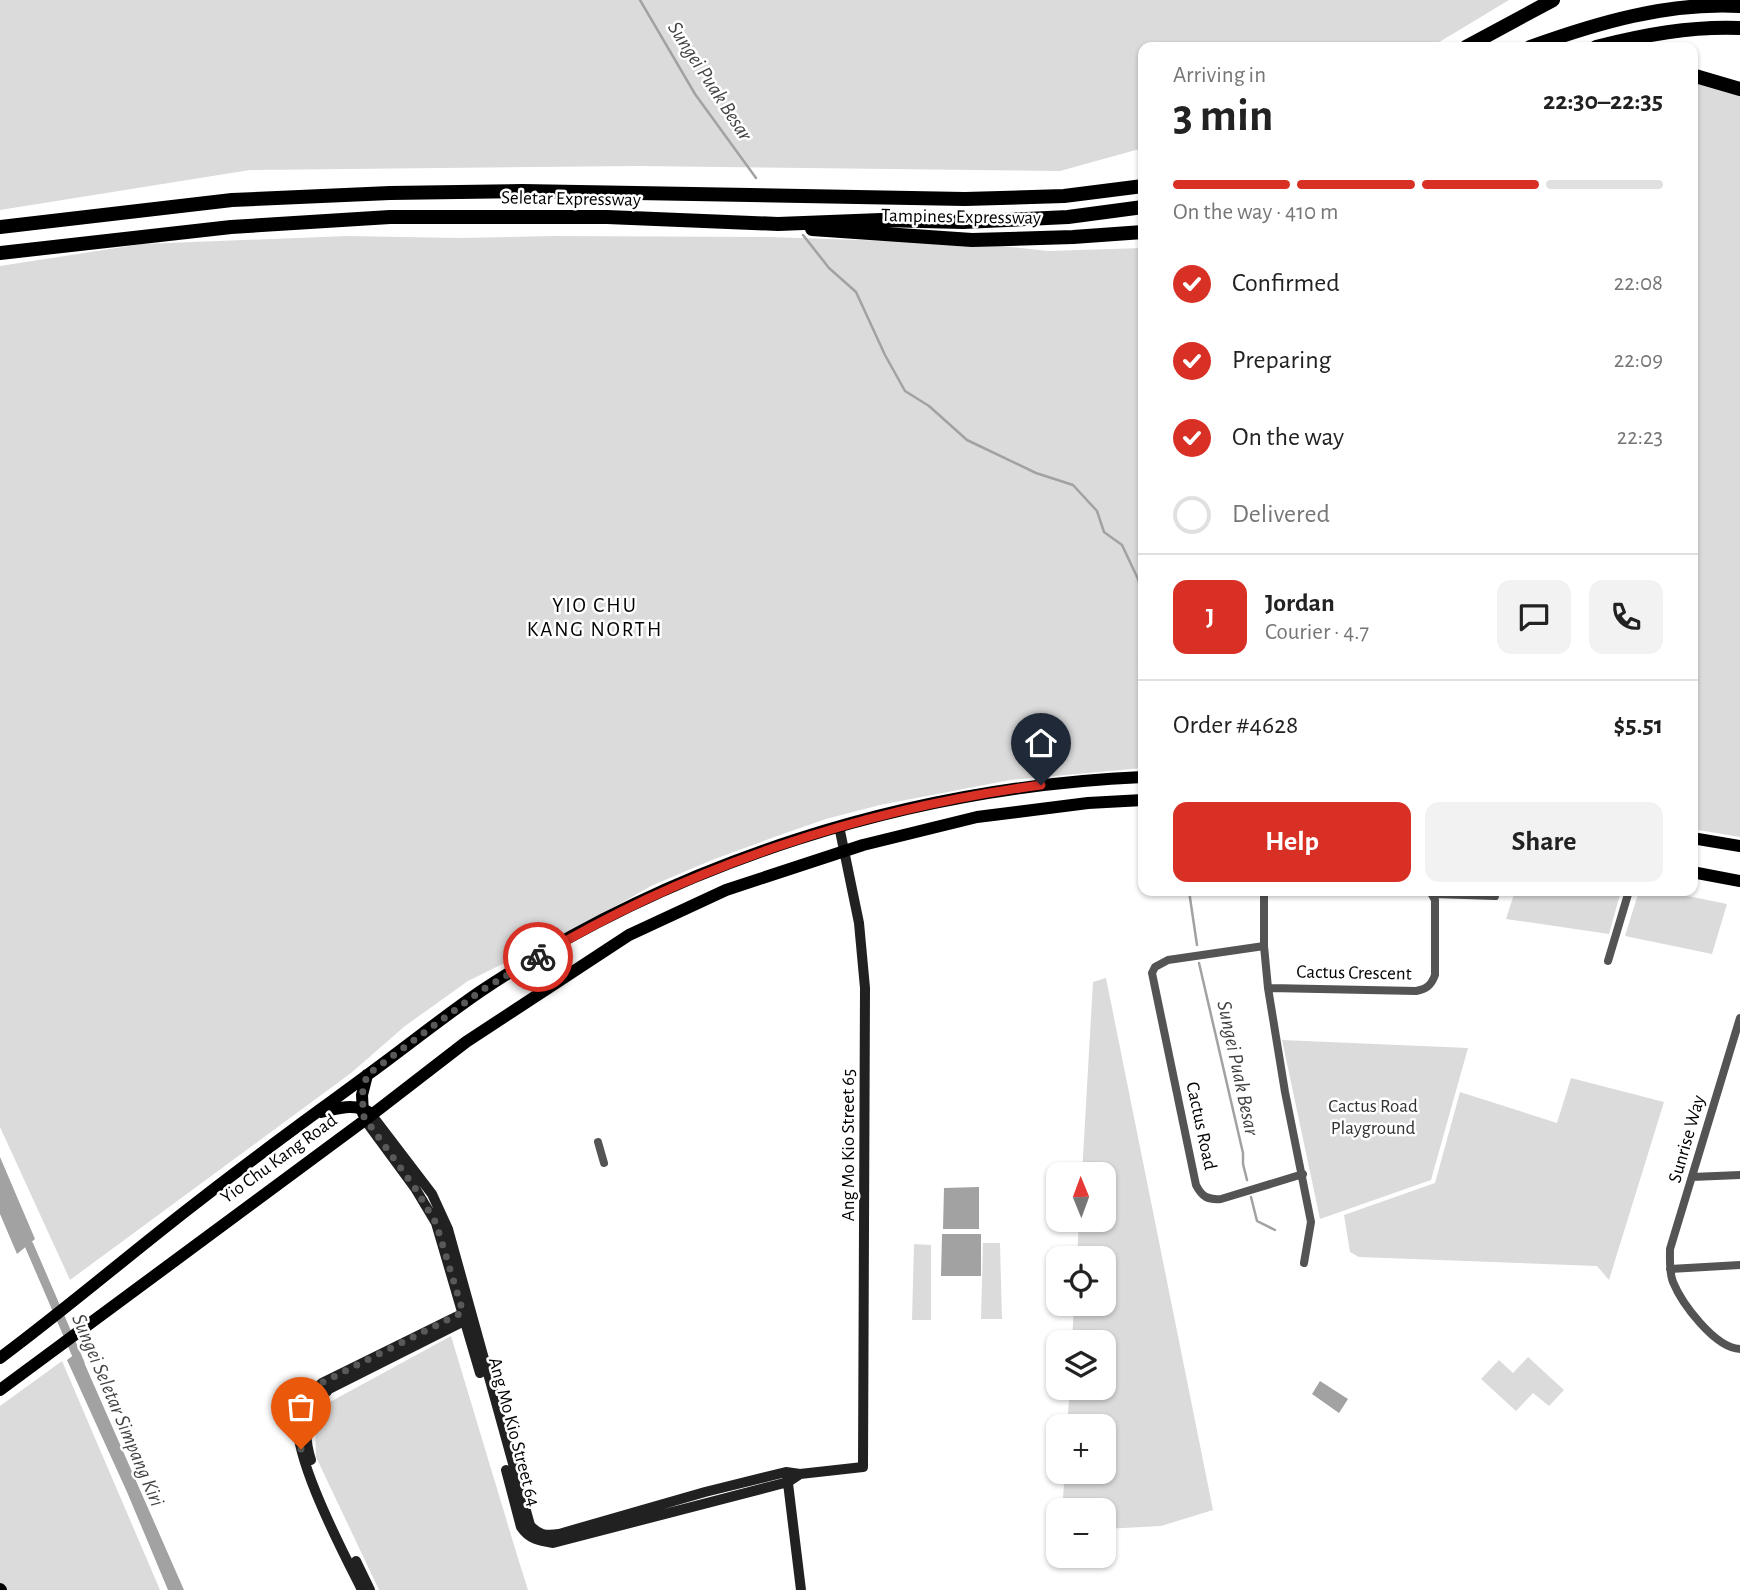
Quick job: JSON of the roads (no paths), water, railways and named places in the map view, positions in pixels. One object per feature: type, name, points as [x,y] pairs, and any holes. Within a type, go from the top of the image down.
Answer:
[{"type":"highway","points":[[1475,42],[1553,0]]},
{"type":"highway","points":[[1613,42],[1653,0]]},
{"type":"highway","points":[[1646,42],[1687,0]]},
{"type":"highway","points":[[1544,42],[1585,27],[1655,11],[1719,2],[1740,6]]},
{"type":"highway","points":[[1616,42],[1687,28],[1740,28]]},
{"type":"highway","points":[[1698,77],[1740,89]]},
{"type":"highway","name":"Seletar Expressway","points":[[0,227],[232,200],[390,193],[522,191],[965,199],[1064,196],[1138,187]]},
{"type":"highway","name":"Seletar Expressway","points":[[0,253],[231,227],[390,217],[607,217],[778,224],[881,220],[963,222],[1055,218],[1138,208]]},
{"type":"highway","name":"Tampines Expressway","points":[[778,224],[832,232],[972,240],[1138,232]]},
{"type":"main road","name":"Yio Chu Kang Road","points":[[0,1358],[193,1205],[482,990],[633,905],[732,862],[839,826],[974,794],[1063,782],[1138,777]]},
{"type":"main road","name":"Yio Chu Kang Road","points":[[0,1390],[366,1114],[569,972],[629,936],[726,890],[844,850],[977,817],[1088,803],[1138,800]]},
{"type":"main road","points":[[1698,839],[1740,846]]},
{"type":"main road","points":[[1698,873],[1740,881]]},
{"type":"main road","points":[[314,1113],[344,1107],[366,1114],[362,1095],[367,1075]]},
{"type":"street","name":"Ang Mo Kio Street 65","points":[[839,826],[859,923],[865,988],[863,1467]]},
{"type":"street","points":[[1264,896],[1264,946],[1268,988],[1285,1093],[1311,1222],[1304,1264]]},
{"type":"street","name":"Cactus Crescent","points":[[1268,988],[1424,989],[1430,985],[1435,975],[1431,896]]},
{"type":"street","points":[[1608,961],[1628,896]]},
{"type":"street","name":"Cactus Road","points":[[1264,946],[1168,960],[1155,967],[1152,974],[1196,1185],[1200,1193],[1209,1200],[1221,1199],[1303,1174]]},
{"type":"street","name":"Sunrise Way","points":[[1671,1269],[1670,1249],[1740,1018]]},
{"type":"street","name":"Ang Mo Kio Street 64","points":[[366,1114],[436,1223],[468,1315],[521,1527],[526,1535],[537,1541],[553,1543],[787,1477],[863,1467]]},
{"type":"street","points":[[598,1142],[604,1163]]},
{"type":"street","points":[[1692,1177],[1740,1175]]},
{"type":"street","points":[[1740,1265],[1671,1269],[1675,1286],[1699,1321],[1721,1344],[1731,1349],[1740,1349]]},
{"type":"street","points":[[362,1590],[308,1470],[297,1434],[299,1413],[308,1397],[321,1383],[468,1315]]},
{"type":"street","points":[[370,1590],[318,1480],[309,1453],[306,1433],[308,1418],[329,1390],[468,1315]]},
{"type":"street","points":[[787,1477],[801,1590]]},
{"type":"waterway","name":"Sungei Puak Besar","points":[[640,0],[695,94],[756,178]]},
{"type":"waterway","name":"Sungei Puak Besar","points":[[803,235],[829,268],[856,292],[905,391],[929,406],[967,440],[1036,473],[1073,485],[1097,511],[1104,532],[1122,545],[1138,579]]},
{"type":"waterway","name":"Sungei Puak Besar","points":[[1190,896],[1197,945]]},
{"type":"waterway","name":"Sungei Puak Besar","points":[[1199,963],[1247,1180]]},
{"type":"waterway","name":"Sungei Puak Besar","points":[[1251,1197],[1257,1221],[1275,1230]]},
{"type":"waterway","name":"Sungei Seletar Simpang Kiri","points":[[29,1245],[80,1363]]},
{"type":"district","name":"YIO CHU KANG NORTH","points":[[595,617]]},
{"type":"park label","name":"Cactus Road Playground","points":[[1373,1117]]}]
